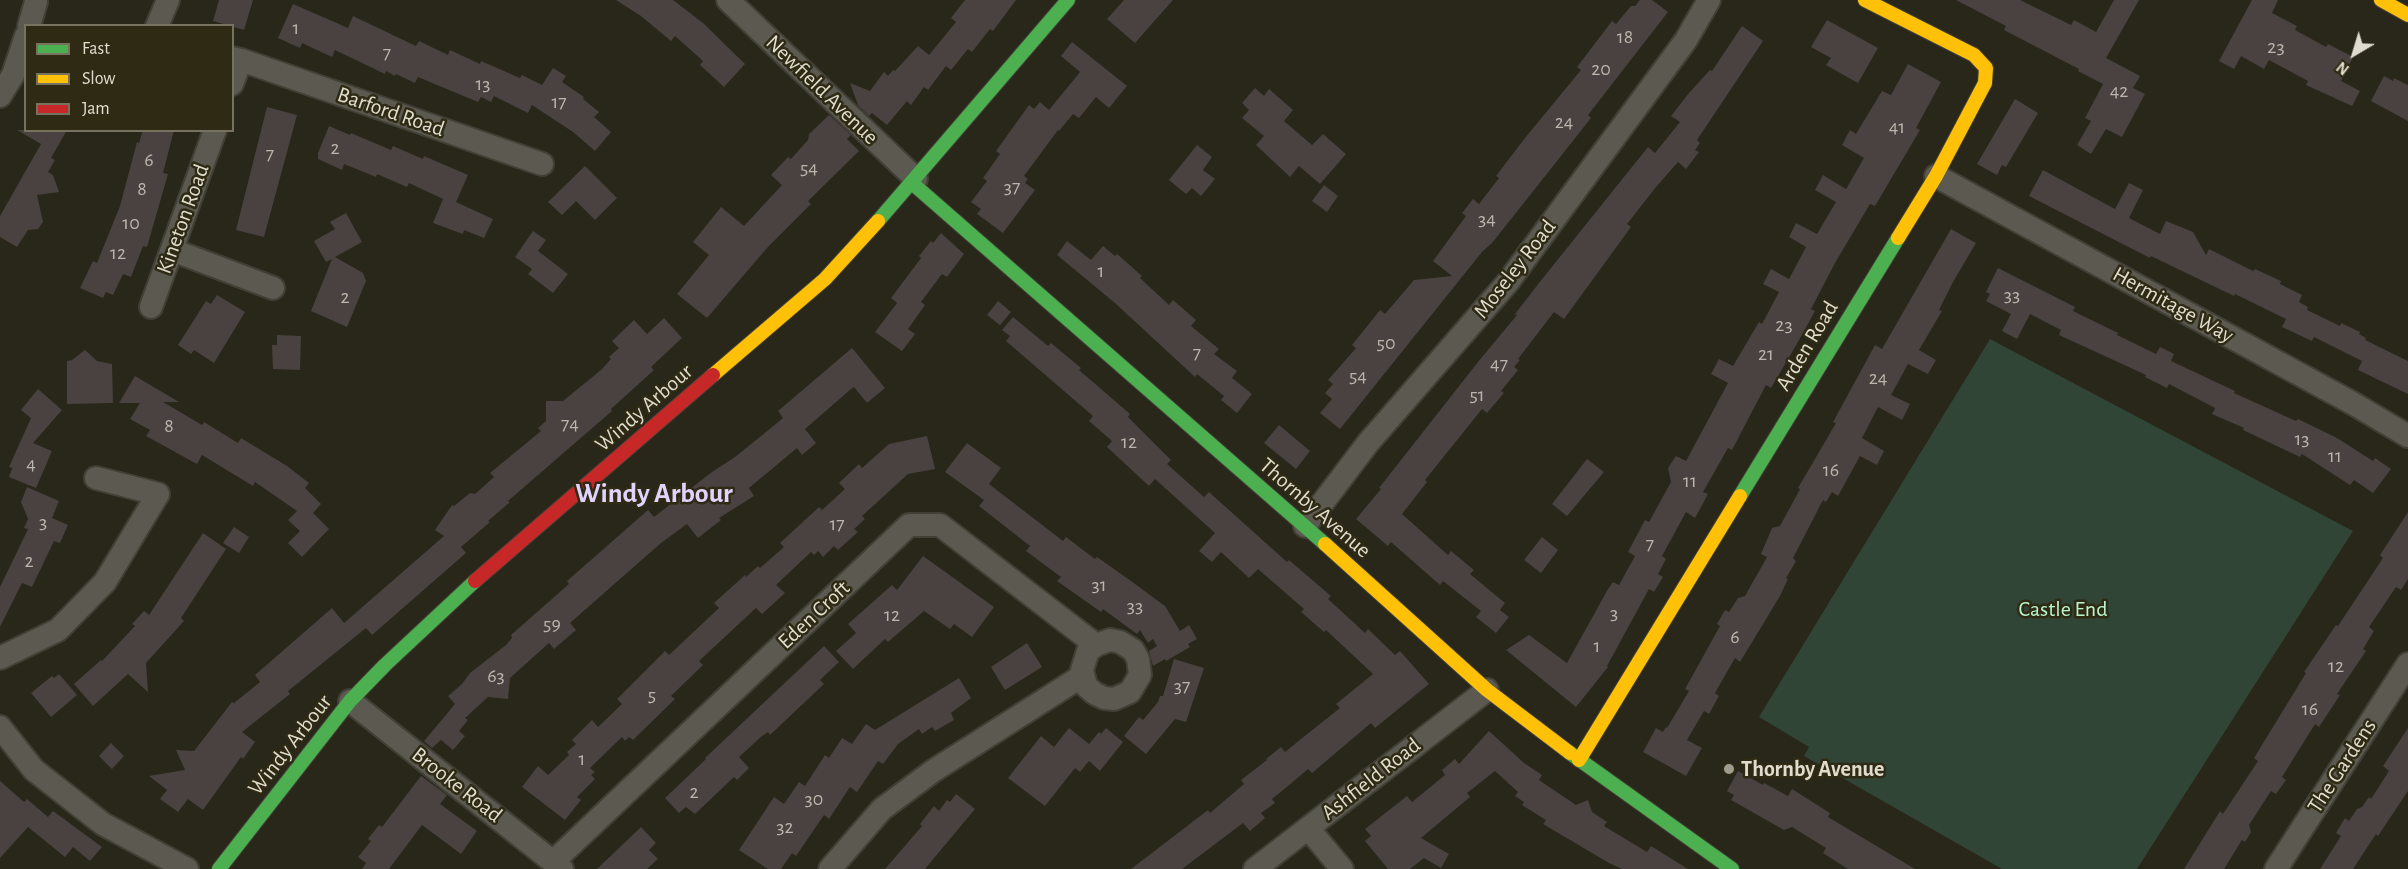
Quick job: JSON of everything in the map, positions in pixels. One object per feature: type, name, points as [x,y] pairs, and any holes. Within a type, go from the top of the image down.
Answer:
[{"type":"street","points":[[158,24],[168,0]]},
{"type":"street","name":"Newfield Avenue","points":[[728,0],[914,181]]},
{"type":"street","name":"Windy Arbour","points":[[219,869],[350,701],[385,665],[500,558],[811,293],[914,181],[1068,0]]},
{"type":"street","name":"Moseley Road","points":[[1305,526],[1368,444],[1508,282],[1686,40],[1709,0]]},
{"type":"street","name":"Arden Road","points":[[1579,760],[1936,176],[1985,83],[1986,68],[1974,55],[1865,0]]},
{"type":"street","points":[[2381,0],[2408,15]]},
{"type":"street","points":[[30,24],[36,2]]},
{"type":"street","points":[[0,96],[13,75],[24,42]]},
{"type":"street","points":[[234,74],[237,59]]},
{"type":"street","name":"Barford Road","points":[[237,59],[542,164]]},
{"type":"street","name":"Kineton Road","points":[[151,307],[214,132]]},
{"type":"street","name":"Hermitage Way","points":[[1936,176],[2354,404],[2408,436]]},
{"type":"street","name":"Thornby Avenue","points":[[914,181],[1487,690],[1579,760],[1732,869]]},
{"type":"street","points":[[172,250],[273,288]]},
{"type":"street","points":[[0,658],[58,630],[105,582],[158,494],[96,478]]},
{"type":"street","name":"Eden Croft","points":[[558,865],[909,525],[940,525],[1096,645]]},
{"type":"street","points":[[1110,640],[1120,642],[1133,651],[1140,664],[1140,675],[1136,684],[1124,696],[1104,698],[1086,686],[1082,676],[1083,660],[1088,651],[1096,645],[1110,640]]},
{"type":"street","name":"The Gardens","points":[[2276,869],[2408,664]]},
{"type":"street","points":[[830,869],[882,809],[933,771],[1082,676]]},
{"type":"street","name":"Ashfield Road","points":[[1256,869],[1487,690]]},
{"type":"street","name":"Brooke Road","points":[[350,701],[558,865]]},
{"type":"street","points":[[0,727],[34,770],[103,824],[187,869]]},
{"type":"street","points":[[1308,828],[1342,869]]},
{"type":"green space","name":"Castle End","points":[[1990,339],[2353,531],[2137,869],[2002,869],[1804,756],[1809,747],[1759,717]]},
{"type":"building","points":[[219,0],[253,0],[244,30],[234,27],[234,24],[213,21]]},
{"type":"building","points":[[616,0],[673,0],[703,23],[745,64],[724,87],[700,65],[703,61],[675,36],[671,41],[641,16]]},
{"type":"building","points":[[965,0],[1016,0],[993,31],[990,29],[972,52],[968,49],[951,70],[946,66],[928,90],[924,87],[911,105],[907,101],[887,125],[872,113],[869,116],[858,105],[850,83],[870,91],[884,72],[888,76],[893,70],[895,71],[918,46],[929,55],[956,22],[951,18]]},
{"type":"building","points":[[1124,0],[1173,0],[1135,43],[1107,19]]},
{"type":"building","points":[[1640,0],[1652,0],[1668,12],[1588,115],[1591,118],[1340,429],[1320,413],[1332,399],[1325,393],[1333,384],[1328,380],[1356,348],[1352,345],[1380,310],[1385,314],[1414,280],[1452,276],[1433,261],[1466,216],[1462,213],[1473,199],[1479,204],[1499,178],[1496,176],[1581,70],[1577,67],[1612,21],[1616,24],[1631,6],[1635,6]]},
{"type":"building","points":[[1956,0],[2020,0],[2071,25],[2074,20],[2096,32],[2114,0],[2139,0],[2106,58],[2140,76],[2133,88],[2145,94],[2122,137],[2106,129],[2091,154],[2077,145],[2091,121],[2085,118],[2103,84],[2004,30],[2006,26]]},
{"type":"building","points":[[2252,0],[2278,0],[2272,13],[2297,26],[2295,30],[2326,47],[2328,44],[2353,57],[2341,81],[2360,91],[2352,106],[2306,85],[2308,81],[2269,60],[2264,69],[2241,56],[2234,69],[2219,61]]},
{"type":"building","points":[[293,4],[348,28],[353,16],[416,46],[419,41],[448,55],[450,50],[480,64],[481,61],[520,78],[522,75],[542,85],[553,68],[566,76],[562,82],[584,97],[583,99],[599,112],[594,117],[611,132],[595,151],[573,132],[532,105],[528,113],[494,96],[491,102],[481,97],[478,102],[418,77],[415,83],[386,71],[385,74],[335,50],[332,57],[302,43],[300,48],[278,38]]},
{"type":"building","points":[[1827,20],[1878,48],[1858,83],[1826,65],[1831,58],[1811,47]]},
{"type":"building","points":[[1742,26],[1763,41],[1697,140],[1700,143],[1695,150],[1699,152],[1686,169],[1678,162],[1656,187],[1627,224],[1631,227],[1564,319],[1554,312],[1518,359],[1520,360],[1514,367],[1518,370],[1501,391],[1504,393],[1487,413],[1482,409],[1425,480],[1427,482],[1402,514],[1448,555],[1451,551],[1474,570],[1470,574],[1505,603],[1500,610],[1509,617],[1496,633],[1476,617],[1481,611],[1443,581],[1440,585],[1391,542],[1388,546],[1356,519],[1648,147],[1655,153],[1680,122],[1671,116],[1689,93],[1710,70],[1712,71]]},
{"type":"building","points":[[1072,42],[1127,86],[1109,108],[1096,97],[1079,118],[1073,114],[1058,130],[1024,176],[1028,179],[1025,183],[1035,190],[1003,233],[977,214],[981,209],[971,202],[987,181],[983,178],[1000,154],[996,151],[1029,105],[1034,109],[1040,102],[1049,110],[1080,72],[1061,56]]},
{"type":"building","points":[[1908,64],[1941,82],[1916,128],[1920,130],[1875,206],[1870,204],[1835,263],[1811,309],[1815,311],[1798,342],[1771,388],[1766,385],[1732,450],[1728,448],[1703,492],[1708,494],[1695,518],[1686,512],[1662,556],[1666,559],[1658,574],[1663,577],[1654,592],[1649,589],[1608,667],[1576,707],[1506,650],[1529,635],[1567,663],[1608,589],[1613,582],[1619,585],[1635,556],[1628,552],[1645,520],[1649,522],[1671,482],[1668,468],[1676,456],[1686,461],[1728,383],[1711,374],[1719,359],[1733,366],[1759,322],[1762,324],[1779,292],[1763,284],[1771,269],[1789,279],[1806,247],[1789,237],[1796,223],[1817,234],[1836,202],[1815,190],[1823,175],[1846,189],[1864,158],[1842,145],[1850,130],[1856,134],[1882,91],[1891,95]]},
{"type":"building","points":[[2384,76],[2408,85],[2408,121],[2371,101]]},
{"type":"building","points":[[1255,88],[1264,96],[1269,89],[1293,110],[1284,121],[1312,145],[1323,134],[1346,154],[1320,184],[1299,166],[1290,177],[1256,145],[1264,136],[1242,118],[1249,110],[1242,103]]},
{"type":"building","points":[[2015,99],[2038,113],[2006,167],[2002,165],[1997,175],[1977,164]]},
{"type":"building","points":[[267,107],[297,115],[264,237],[236,230]]},
{"type":"building","points":[[829,115],[851,135],[847,139],[859,151],[808,201],[811,204],[767,248],[707,318],[677,294],[709,255],[693,242],[721,207],[744,226],[782,185],[771,175],[788,157],[791,159],[808,140],[809,134]]},
{"type":"building","points":[[329,126],[391,150],[393,146],[423,159],[424,156],[468,175],[456,202],[493,219],[484,238],[464,230],[463,234],[433,223],[443,199],[409,183],[407,187],[377,174],[376,177],[344,164],[342,170],[318,159],[318,153]]},
{"type":"building","points":[[17,130],[66,132],[51,158],[55,160],[48,172],[53,175],[59,192],[37,195],[43,222],[38,229],[28,230],[17,247],[0,237],[0,216],[41,144]]},
{"type":"building","points":[[142,132],[173,132],[163,173],[168,174],[147,247],[143,246],[131,277],[123,274],[113,295],[106,292],[103,298],[80,288],[93,261],[97,263],[120,206],[137,142],[139,143]]},
{"type":"building","points":[[1197,145],[1212,157],[1203,170],[1215,179],[1201,196],[1192,188],[1186,194],[1169,180]]},
{"type":"building","points":[[585,166],[617,198],[595,220],[576,201],[562,215],[548,202]]},
{"type":"building","points":[[2043,170],[2115,209],[2129,183],[2143,190],[2129,218],[2160,234],[2166,221],[2193,232],[2206,255],[2209,249],[2253,271],[2255,269],[2281,281],[2280,284],[2302,295],[2299,302],[2308,307],[2307,310],[2340,326],[2341,323],[2360,332],[2359,334],[2366,338],[2365,340],[2408,361],[2408,394],[2358,370],[2362,361],[2314,337],[2312,341],[2282,327],[2286,319],[2151,256],[2150,258],[2029,196]]},
{"type":"building","points":[[1324,185],[1338,196],[1327,212],[1312,201]]},
{"type":"building","points":[[346,213],[362,242],[335,257],[363,273],[366,281],[347,327],[311,311],[332,259],[326,262],[314,241],[335,229],[330,222]]},
{"type":"building","points":[[1951,229],[1976,243],[1939,310],[1942,311],[1919,350],[1936,360],[1928,374],[1908,364],[1891,395],[1910,404],[1902,420],[1878,407],[1862,438],[1884,451],[1877,465],[1860,456],[1838,496],[1832,492],[1826,502],[1823,500],[1793,558],[1796,561],[1786,578],[1788,579],[1780,596],[1740,662],[1735,658],[1715,693],[1719,696],[1709,714],[1704,711],[1687,740],[1702,748],[1686,776],[1643,752],[1656,728],[1663,732],[1667,728],[1689,691],[1685,689],[1720,626],[1717,624],[1725,610],[1729,612],[1738,598],[1745,596],[1767,557],[1761,554],[1772,528],[1780,526],[1875,345],[1882,349]]},
{"type":"building","points":[[533,231],[546,240],[538,251],[568,274],[553,293],[528,274],[532,269],[515,257]]},
{"type":"building","points":[[941,233],[964,254],[947,277],[942,274],[921,302],[925,305],[908,329],[915,334],[902,351],[875,332],[897,303],[891,298],[921,258],[919,256]]},
{"type":"building","points":[[1067,241],[1091,260],[1103,246],[1115,256],[1117,254],[1169,305],[1173,300],[1196,320],[1191,326],[1219,349],[1214,354],[1237,371],[1232,378],[1252,394],[1237,413],[1221,400],[1224,396],[1197,374],[1195,377],[1115,303],[1057,255]]},
{"type":"building","points":[[1998,268],[2075,307],[2073,311],[2118,333],[2117,335],[2156,354],[2160,347],[2174,354],[2171,361],[2235,391],[2234,393],[2337,438],[2373,461],[2375,458],[2391,469],[2373,493],[2354,480],[2350,485],[2302,454],[2300,457],[2212,414],[2215,408],[2169,384],[2167,388],[2145,377],[2146,375],[2059,335],[2061,330],[2030,314],[2017,339],[2002,331],[2011,314],[1986,301],[1990,294],[1986,292]]},
{"type":"building","points":[[217,295],[245,312],[214,363],[194,350],[191,354],[178,345],[206,301],[211,304]]},
{"type":"building","points":[[998,301],[1011,312],[1000,325],[987,315]]},
{"type":"building","points":[[1013,317],[1048,346],[1051,343],[1130,414],[1128,417],[1171,460],[1167,464],[1204,497],[1209,492],[1287,562],[1289,560],[1331,596],[1328,599],[1365,633],[1368,629],[1395,655],[1400,651],[1429,684],[1375,728],[1371,723],[1312,773],[1308,769],[1272,799],[1275,803],[1261,813],[1265,818],[1250,831],[1243,823],[1182,869],[1131,869],[1208,810],[1210,813],[1244,784],[1241,780],[1281,747],[1285,752],[1340,708],[1336,704],[1373,674],[1326,630],[1324,632],[1301,612],[1304,609],[1258,569],[1249,578],[1221,552],[1212,562],[1199,551],[1215,533],[1155,479],[1149,486],[1107,447],[1112,441],[1089,421],[1093,416],[1006,341],[1010,336],[1002,330]]},
{"type":"building","points":[[664,318],[682,338],[651,367],[654,370],[611,409],[612,411],[508,501],[510,502],[488,521],[490,522],[461,547],[466,553],[372,635],[366,628],[288,691],[290,694],[242,732],[255,742],[243,759],[241,757],[203,810],[188,799],[178,812],[160,799],[167,790],[149,776],[185,770],[176,750],[194,751],[232,702],[234,703],[260,682],[255,675],[332,608],[344,623],[444,536],[435,530],[452,505],[454,506],[470,493],[475,494],[494,477],[490,473],[541,431],[538,428],[546,421],[546,401],[563,401],[601,370],[611,359],[609,357],[619,348],[612,341],[634,320],[647,334]]},
{"type":"building","points":[[277,335],[301,336],[300,370],[273,369],[272,345],[277,345]]},
{"type":"building","points":[[852,348],[885,388],[867,403],[854,387],[805,429],[816,443],[802,455],[797,448],[749,488],[754,496],[719,518],[721,520],[698,538],[687,524],[661,543],[570,623],[576,630],[554,649],[549,643],[510,678],[508,699],[488,697],[465,718],[468,720],[459,731],[465,736],[453,750],[441,740],[432,748],[424,741],[455,704],[448,696],[462,684],[470,673],[506,645],[512,638],[511,635],[569,584],[567,581],[648,510],[654,517],[771,428],[783,418],[778,411]]},
{"type":"building","points":[[85,350],[97,361],[112,364],[113,403],[67,404],[67,361]]},
{"type":"building","points":[[135,376],[179,402],[163,402],[202,425],[204,422],[238,443],[241,438],[287,466],[309,483],[305,488],[321,504],[313,513],[329,529],[302,557],[288,543],[300,531],[288,520],[297,511],[255,482],[253,486],[202,455],[197,464],[146,436],[150,430],[130,419],[140,403],[119,403]]},
{"type":"building","points":[[38,389],[62,410],[33,443],[52,451],[36,488],[9,477],[13,466],[9,467],[31,418],[21,410]]},
{"type":"building","points":[[1279,425],[1310,451],[1296,469],[1264,443]]},
{"type":"building","points":[[927,436],[935,469],[908,474],[862,516],[865,519],[854,529],[858,532],[838,550],[834,546],[823,557],[818,551],[814,555],[811,552],[776,585],[785,593],[762,614],[756,608],[699,661],[703,665],[671,696],[675,699],[633,740],[629,737],[625,741],[622,737],[590,768],[595,772],[591,775],[595,779],[577,797],[581,800],[565,820],[522,787],[538,766],[548,775],[569,755],[567,752],[576,744],[572,740],[592,720],[598,727],[622,704],[617,699],[665,651],[669,655],[719,608],[714,603],[745,575],[746,577],[758,566],[760,568],[784,547],[780,543],[819,507],[822,510],[845,489],[839,483],[859,464],[862,468],[889,444]]},
{"type":"building","points":[[967,443],[1001,468],[989,484],[1063,541],[1066,537],[1165,606],[1180,631],[1189,625],[1197,639],[1188,644],[1190,647],[1153,666],[1149,651],[1157,646],[1153,639],[1148,643],[1140,630],[1137,634],[1103,609],[1101,612],[1057,581],[1061,577],[1026,551],[1030,546],[979,506],[984,500],[945,472]]},
{"type":"building","points":[[1587,459],[1604,472],[1567,516],[1552,504]]},
{"type":"building","points":[[27,487],[59,501],[52,518],[68,525],[60,543],[54,541],[32,587],[22,583],[0,627],[0,587],[28,529],[24,528],[28,519],[21,502]]},
{"type":"building","points":[[2408,512],[2408,579],[2401,590],[2396,587],[2369,627],[2374,631],[2363,649],[2366,651],[2337,694],[2340,695],[2319,727],[2315,724],[2282,777],[2286,780],[2276,794],[2271,791],[2249,825],[2251,832],[2245,842],[2242,840],[2224,869],[2184,869],[2220,811],[2223,814],[2258,761],[2254,758],[2306,673],[2304,672],[2383,558],[2380,555]]},
{"type":"building","points":[[234,527],[249,537],[239,553],[223,543]]},
{"type":"building","points":[[203,533],[226,549],[181,618],[184,621],[146,663],[148,692],[128,674],[93,706],[74,684],[102,661],[135,626],[132,624],[144,611],[149,615]]},
{"type":"building","points":[[1542,537],[1558,550],[1541,573],[1524,560]]},
{"type":"building","points":[[923,556],[994,607],[972,637],[954,624],[950,629],[924,611],[888,642],[885,639],[853,669],[836,651],[856,633],[848,624],[892,585],[897,590]]},
{"type":"building","points":[[1027,643],[1042,667],[1005,690],[991,667]]},
{"type":"building","points":[[824,646],[839,662],[820,680],[824,684],[770,735],[768,732],[762,736],[739,757],[749,768],[737,780],[734,777],[695,814],[686,807],[679,813],[665,798]]},
{"type":"building","points":[[1174,659],[1204,668],[1186,722],[1175,719],[1146,754],[1124,736],[1139,717],[1143,720],[1158,702],[1160,696],[1163,696]]},
{"type":"building","points":[[59,674],[77,695],[51,717],[31,693],[52,676],[54,678]]},
{"type":"building","points":[[959,678],[971,698],[951,713],[954,720],[935,731],[932,727],[922,734],[919,729],[898,744],[883,764],[878,761],[857,792],[850,787],[829,819],[824,815],[796,856],[792,853],[781,869],[768,869],[739,850],[774,797],[784,804],[799,782],[805,786],[825,755],[829,758],[842,738],[852,744],[866,724],[875,730]]},
{"type":"building","points":[[1069,728],[1089,744],[1099,732],[1101,734],[1106,728],[1123,742],[1100,771],[1089,761],[1080,772],[1075,768],[1045,806],[1008,778],[1041,736],[1054,747]]},
{"type":"building","points":[[2408,728],[2408,791],[2353,869],[2320,869],[2341,836],[2336,833],[2345,818],[2349,821],[2369,797],[2371,799],[2389,771],[2383,766]]},
{"type":"building","points":[[1489,731],[1524,763],[1542,775],[1539,780],[1576,805],[1588,800],[1592,812],[1607,822],[1604,826],[1647,852],[1651,846],[1688,869],[1622,869],[1609,863],[1543,824],[1546,820],[1522,805],[1524,802],[1515,796],[1518,792],[1495,771],[1467,793],[1470,797],[1421,838],[1449,854],[1441,868],[1424,858],[1410,869],[1388,869],[1365,841],[1371,836],[1365,829],[1407,796],[1412,802],[1445,775],[1442,770],[1455,759],[1459,764]]},
{"type":"building","points":[[111,743],[124,756],[112,769],[99,756]]},
{"type":"building","points":[[1738,771],[1788,796],[1792,789],[1830,813],[1828,817],[1915,869],[1848,869],[1823,853],[1826,848],[1792,827],[1784,830],[1731,800],[1734,795],[1727,791]]},
{"type":"building","points":[[421,776],[447,795],[440,804],[477,831],[461,854],[422,825],[389,869],[362,869],[366,863],[358,857],[371,841],[368,839],[379,825],[382,827]]},
{"type":"building","points":[[0,781],[24,802],[27,799],[48,817],[53,811],[102,847],[90,861],[73,847],[65,857],[28,827],[0,858]]},
{"type":"building","points":[[956,794],[975,809],[925,869],[885,869],[922,826],[920,824],[934,806],[939,811],[947,800],[950,802]]},
{"type":"building","points":[[641,827],[656,843],[649,850],[658,859],[647,869],[597,869]]},
{"type":"traffic: fast","points":[[878,221],[1068,0]]},
{"type":"traffic: fast","points":[[912,183],[1325,544]]},
{"type":"traffic: fast","points":[[1740,496],[1898,238]]},
{"type":"traffic: fast","points":[[219,869],[350,701],[475,581]]},
{"type":"traffic: fast","points":[[1570,753],[1732,869]]},
{"type":"traffic: slow","points":[[1865,0],[1974,55],[1986,68],[1985,83],[1936,176],[1898,238]]},
{"type":"traffic: slow","points":[[2381,0],[2408,15]]},
{"type":"traffic: slow","points":[[713,375],[825,279],[878,221]]},
{"type":"traffic: slow","points":[[1579,760],[1740,496]]},
{"type":"traffic: slow","points":[[1325,544],[1487,690],[1570,753]]},
{"type":"traffic: jam","points":[[475,581],[713,375]]},
{"type":"place","name":"Thornby Avenue","points":[[1729,769]]},
{"type":"district","name":"Windy Arbour","points":[[654,494]]}]
